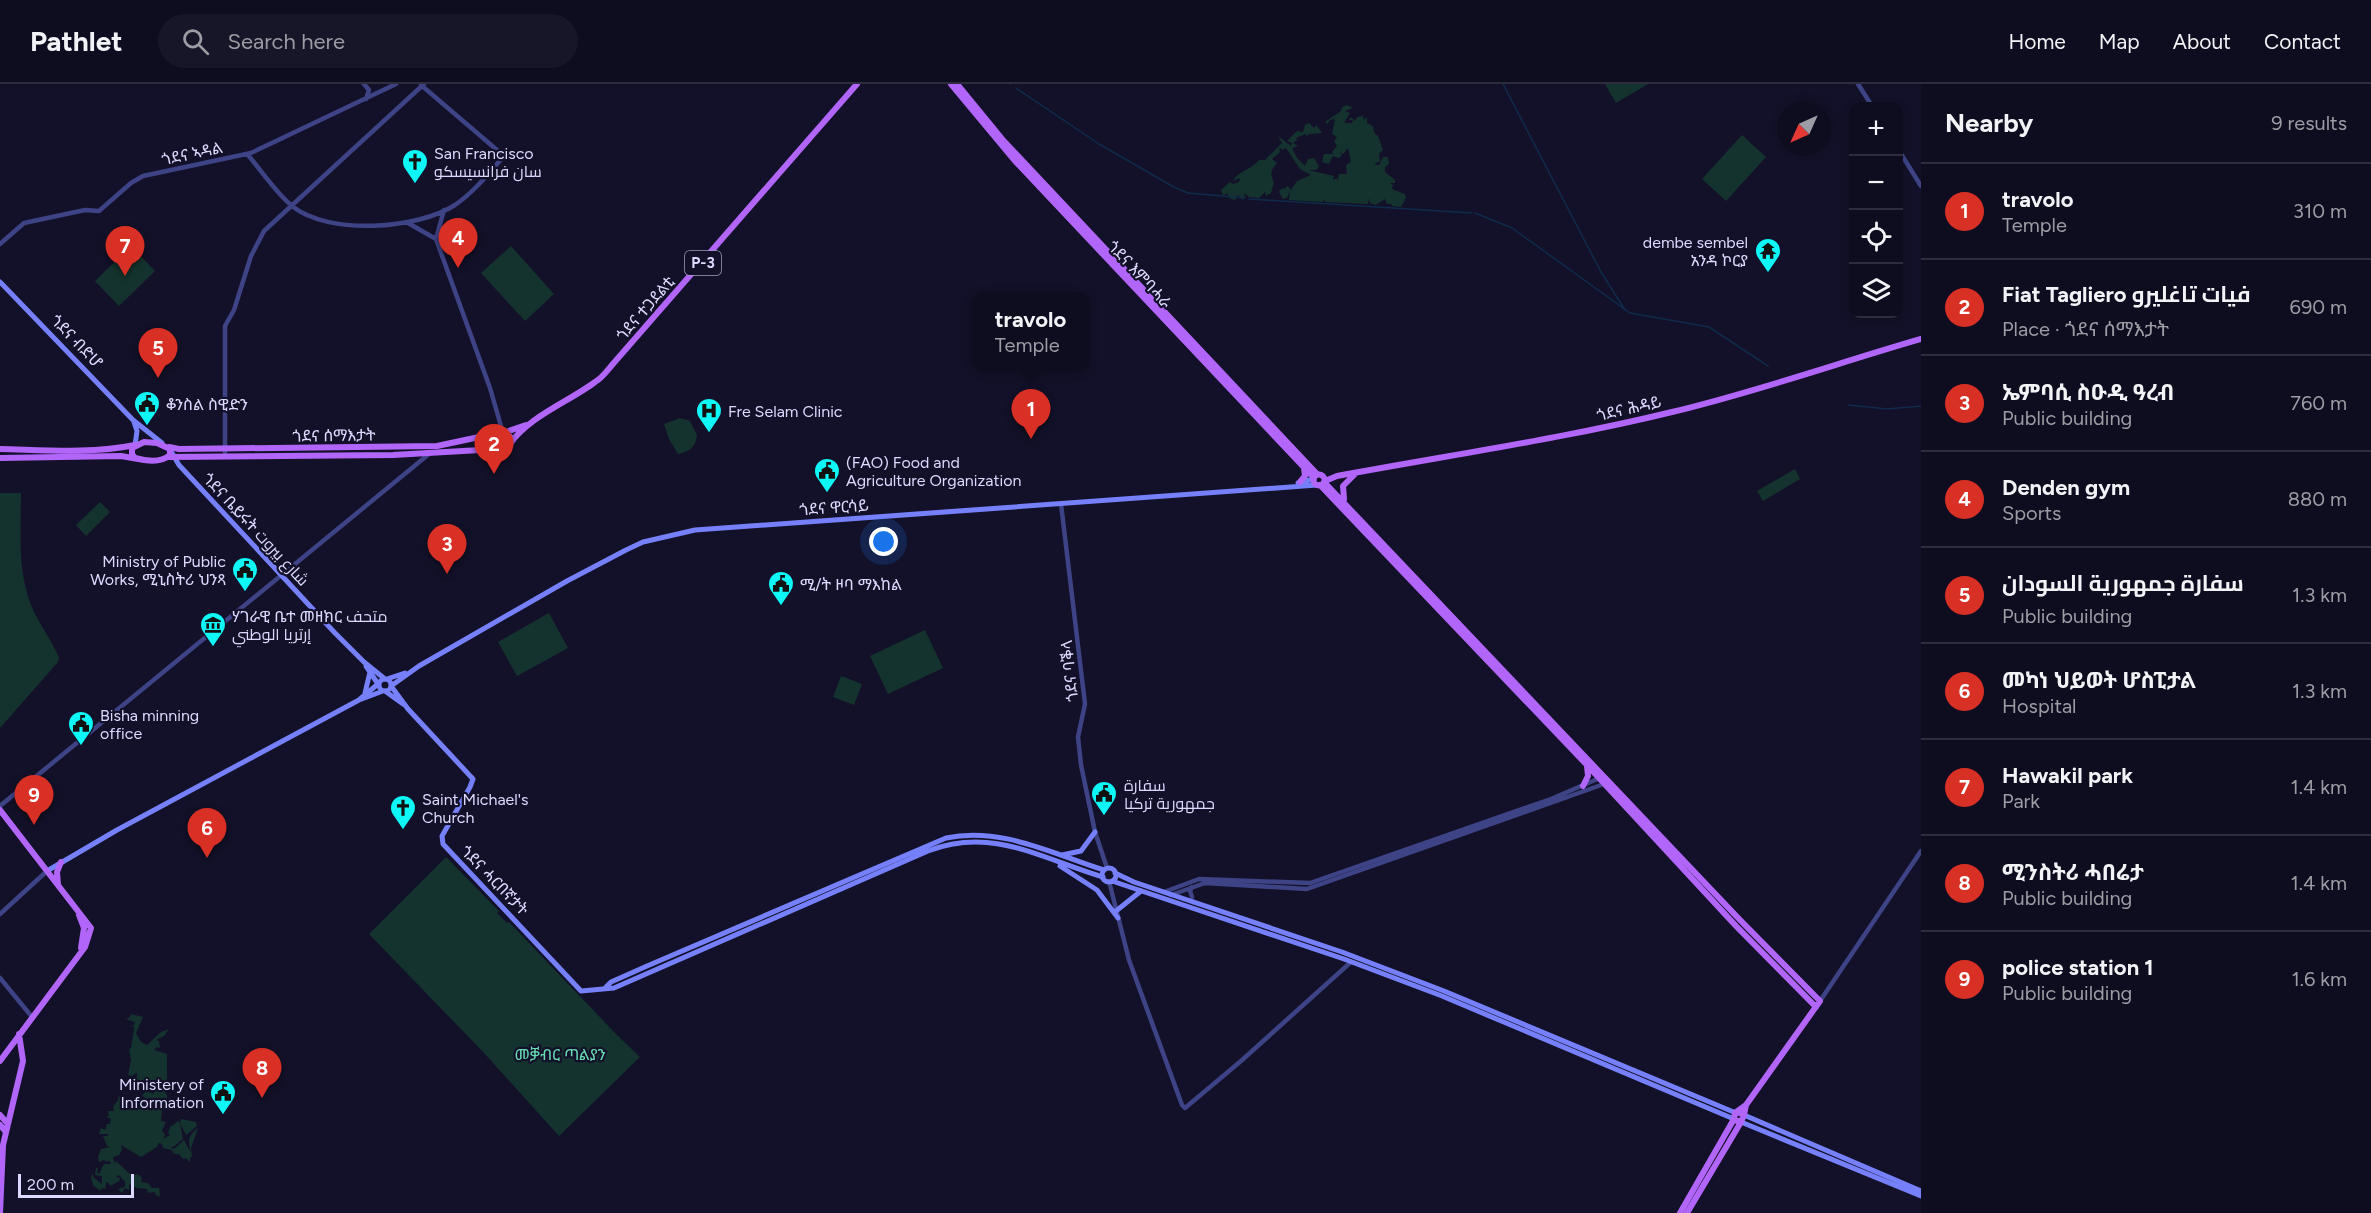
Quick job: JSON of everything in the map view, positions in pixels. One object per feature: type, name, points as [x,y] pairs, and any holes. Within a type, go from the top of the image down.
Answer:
[{"type":"main road","name":"ጎደና ተጋደልቲ","points":[[510,444],[532,423],[567,398],[596,382],[857,84]]},
{"type":"main road","name":"ጎደና እምባሓራ","points":[[951,84],[1016,162],[1304,467],[1319,480]]},
{"type":"main road","name":"ጎደና እምባሓራ","points":[[957,84],[1020,159],[1319,480]]},
{"type":"main road","name":"ጎደና ብድሆ","points":[[0,282],[179,465]]},
{"type":"main road","name":"ጎደና ሕዳይ","points":[[1319,480],[1551,438],[1676,412],[1921,339]]},
{"type":"main road","points":[[133,420],[137,431],[131,453],[138,459]]},
{"type":"main road","name":"ጎደና ተጋደልቲ","points":[[501,433],[532,423]]},
{"type":"main road","points":[[501,433],[508,436],[510,444],[504,450],[498,449],[494,446],[493,440],[501,433]]},
{"type":"main road","name":"ጎደና ሰማእታት","points":[[0,458],[121,456],[138,459],[169,453],[437,446],[501,433]]},
{"type":"main road","name":"ጎደና ሰማእታት","points":[[0,449],[120,448],[151,442],[169,453]]},
{"type":"main road","name":"ጎደና ሰማእታት","points":[[169,453],[179,449],[329,456],[498,449]]},
{"type":"main road","name":"ጎደና ቤይሩት شارع بيروت","points":[[179,465],[364,662]]},
{"type":"main road","points":[[1297,483],[1305,476],[1304,467]]},
{"type":"main road","points":[[1347,505],[1342,495],[1343,486],[1357,472]]},
{"type":"main road","points":[[1319,480],[1347,505],[1602,779],[1742,921],[1818,1004],[1746,1105],[1687,1213]]},
{"type":"main road","points":[[1319,480],[1602,779]]},
{"type":"main road","name":"ጎደና ዋርሳይ","points":[[359,700],[384,691],[410,671],[567,581],[626,550],[662,537],[695,530],[1061,504],[1319,480]]},
{"type":"main road","points":[[364,662],[384,691],[404,705]]},
{"type":"main road","points":[[364,662],[386,679],[404,705]]},
{"type":"main road","name":"ጎደና ዋርሳይ","points":[[359,700],[386,679],[410,671]]},
{"type":"main road","points":[[364,695],[369,683],[370,672]]},
{"type":"main road","points":[[47,871],[359,700]]},
{"type":"main road","name":"ጎደና ሓርበኛታት","points":[[404,705],[473,779],[442,836],[446,848],[581,991],[606,988],[621,977],[804,902]]},
{"type":"main road","points":[[1583,786],[1587,780],[1587,765]]},
{"type":"main road","points":[[0,808],[78,912],[86,935],[80,952],[0,1061]]},
{"type":"main road","points":[[1055,855],[1071,854],[1081,850],[1095,832]]},
{"type":"main road","points":[[804,902],[929,844],[956,836],[993,836],[1105,869],[1111,868],[1115,873],[1164,895],[1442,996],[1921,1191]]},
{"type":"main road","points":[[804,902],[928,850],[972,840],[990,841],[1020,849],[1156,896],[1172,894],[1342,952],[1444,991],[1921,1196]]},
{"type":"main road","points":[[58,886],[57,872],[61,862]]},
{"type":"main road","points":[[1054,862],[1098,890],[1117,914],[1141,891]]},
{"type":"main road","points":[[1105,869],[1108,880]]},
{"type":"main road","points":[[1108,880],[1115,873]]},
{"type":"main road","points":[[0,1213],[2,1156],[23,1061],[19,1034]]},
{"type":"main road","points":[[0,1115],[8,1124]]},
{"type":"main road","points":[[1680,1213],[1740,1117]]},
{"type":"main road","points":[[0,1125],[6,1132]]},
{"type":"street","points":[[364,84],[369,90],[366,99]]},
{"type":"street","points":[[384,84],[396,84]]},
{"type":"street","name":"ጎደና ኣዳል","points":[[0,244],[24,223],[85,210],[99,211],[131,183],[143,176],[247,154],[396,84]]},
{"type":"street","points":[[1858,84],[1869,102]]},
{"type":"street","points":[[225,452],[225,326],[234,310],[254,248],[264,231],[292,206],[422,85],[504,156],[473,190],[458,203],[444,210],[408,223],[362,226],[328,222],[292,206],[247,154]]},
{"type":"street","points":[[1903,156],[1921,186]]},
{"type":"street","points":[[444,210],[436,239],[496,404],[501,433]]},
{"type":"street","points":[[408,223],[436,239]]},
{"type":"street","points":[[0,808],[437,446]]},
{"type":"street","name":"ጎደና ባቕላ","points":[[1061,504],[1085,704],[1078,742],[1082,772],[1105,869]]},
{"type":"street","points":[[1164,895],[1199,879],[1310,883],[1518,811],[1602,779]]},
{"type":"street","points":[[1172,894],[1205,883],[1307,889],[1602,779]]},
{"type":"street","points":[[1818,1004],[1921,851]]},
{"type":"street","points":[[0,914],[47,871]]},
{"type":"street","points":[[1108,880],[1128,960],[1185,1108],[1351,962]]},
{"type":"street","points":[[1192,886],[1190,891],[1192,897]]},
{"type":"street","points":[[0,978],[32,1017]]},
{"type":"green space","points":[[1605,84],[1648,84],[1616,103]]},
{"type":"green space","points":[[1347,105],[1353,108],[1345,111],[1350,113],[1344,123],[1352,123],[1353,120],[1349,120],[1351,117],[1355,121],[1357,117],[1363,116],[1364,120],[1367,117],[1367,123],[1373,126],[1383,150],[1379,154],[1380,161],[1374,164],[1379,165],[1383,157],[1388,157],[1389,164],[1385,167],[1385,172],[1395,180],[1395,183],[1390,183],[1393,185],[1392,189],[1405,194],[1406,198],[1401,207],[1387,204],[1385,199],[1376,205],[1370,203],[1369,198],[1368,204],[1289,200],[1290,190],[1287,198],[1283,199],[1279,192],[1282,188],[1288,186],[1291,190],[1297,181],[1311,175],[1300,169],[1286,148],[1279,149],[1280,152],[1272,159],[1277,163],[1271,173],[1274,183],[1271,193],[1266,196],[1265,192],[1259,198],[1249,197],[1244,193],[1243,200],[1238,195],[1235,200],[1229,198],[1227,193],[1223,196],[1221,190],[1230,182],[1233,184],[1239,182],[1240,178],[1233,181],[1259,160],[1265,160],[1282,143],[1278,136],[1291,146],[1292,143],[1287,141],[1297,131],[1303,132],[1305,125],[1309,123],[1314,128],[1316,125],[1322,133],[1307,136],[1305,134],[1296,138],[1297,140],[1293,143],[1298,146],[1292,148],[1297,158],[1305,166],[1308,159],[1314,158],[1319,166],[1316,170],[1308,170],[1334,176],[1333,180],[1337,178],[1337,182],[1339,174],[1347,174],[1346,165],[1351,162],[1348,148],[1343,154],[1340,152],[1342,155],[1339,158],[1333,156],[1329,164],[1322,162],[1324,154],[1333,154],[1337,146],[1334,141],[1337,137],[1332,134],[1335,119],[1330,120],[1327,124],[1325,122]]},
{"type":"green space","points":[[1742,135],[1766,157],[1726,201],[1702,179]]},
{"type":"green space","points":[[131,246],[155,271],[119,306],[95,281]]},
{"type":"green space","points":[[511,246],[554,294],[525,321],[481,273]]},
{"type":"green space","points":[[680,418],[690,421],[697,435],[692,448],[678,454],[669,439],[664,424]]},
{"type":"green space","points":[[1795,469],[1800,479],[1763,501],[1757,491]]},
{"type":"green space","points":[[0,493],[21,493],[21,550],[24,578],[34,612],[59,658],[58,662],[0,728]]},
{"type":"green space","points":[[100,502],[110,512],[86,536],[76,525]]},
{"type":"green space","points":[[549,613],[568,648],[517,676],[498,642]]},
{"type":"green space","points":[[925,630],[943,668],[888,694],[870,656]]},
{"type":"green space","points":[[841,676],[862,684],[854,705],[833,697]]},
{"type":"green space","name":"መቓብር ጣልያን","points":[[446,857],[499,911],[497,913],[507,923],[509,922],[640,1057],[559,1136],[485,1054],[369,934]]},
{"type":"green space","points":[[131,1014],[143,1017],[136,1033],[141,1042],[147,1045],[161,1032],[169,1029],[164,1036],[156,1040],[159,1041],[160,1048],[157,1047],[154,1050],[167,1054],[165,1093],[167,1104],[163,1104],[161,1121],[166,1122],[162,1131],[165,1135],[163,1139],[170,1135],[168,1133],[171,1125],[178,1121],[183,1139],[170,1147],[174,1149],[184,1140],[191,1153],[189,1139],[198,1128],[191,1148],[192,1156],[190,1162],[179,1154],[174,1154],[175,1150],[173,1154],[172,1150],[163,1148],[159,1143],[157,1147],[141,1157],[121,1145],[122,1150],[119,1155],[113,1157],[115,1164],[116,1161],[132,1176],[138,1174],[142,1178],[141,1182],[148,1183],[152,1188],[159,1188],[158,1197],[154,1192],[148,1193],[147,1189],[129,1184],[129,1190],[125,1188],[122,1193],[118,1189],[125,1187],[125,1182],[119,1175],[116,1177],[120,1178],[119,1181],[110,1186],[108,1182],[106,1183],[105,1189],[102,1188],[100,1191],[93,1185],[91,1177],[93,1173],[93,1177],[102,1184],[102,1176],[95,1175],[96,1168],[99,1174],[104,1164],[111,1164],[109,1160],[99,1162],[101,1149],[110,1147],[107,1146],[103,1136],[109,1134],[99,1134],[101,1128],[105,1130],[107,1124],[110,1124],[111,1119],[106,1116],[109,1116],[108,1111],[114,1111],[113,1107],[118,1097],[124,1095],[125,1102],[127,1099],[129,1103],[124,1109],[128,1110],[131,1105],[137,1105],[138,1108],[141,1106],[135,1097],[136,1094],[142,1101],[146,1090],[153,1094],[155,1091],[141,1087],[141,1083],[135,1083],[133,1080],[137,1077],[137,1073],[128,1075],[131,1060],[129,1049],[134,1026],[128,1027],[134,1025],[135,1022],[126,1019]]},
{"type":"green space","points":[[181,1119],[196,1122],[197,1126],[186,1135],[180,1123]]},
{"type":"waterway","points":[[1503,84],[1601,272],[1625,310]]},
{"type":"waterway","points":[[1016,88],[1099,144],[1172,186],[1188,193],[1245,198]]},
{"type":"waterway","points":[[1249,199],[1472,213]]},
{"type":"waterway","points":[[1475,213],[1512,228],[1630,313],[1709,327],[1768,366]]},
{"type":"waterway","points":[[1848,405],[1887,409],[1921,406]]},
{"type":"place","name":"San Francisco سان فرانسيسكو","points":[[415,185]]},
{"type":"place","name":"Denden gym","points":[[458,268]]},
{"type":"place","name":"dembe sembel አንዳ ኮርያ","points":[[1768,274]]},
{"type":"place","name":"Hawakil park","points":[[125,276]]},
{"type":"place","name":"سفارة جمهورية السودان","points":[[158,378]]},
{"type":"place","name":"ቆንስል ስዊድን","points":[[147,427]]},
{"type":"place","name":"Fre Selam Clinic","points":[[709,434]]},
{"type":"place","name":"travolo","points":[[1031,439]]},
{"type":"place","name":"Fiat Tagliero فيات تاغليرو","points":[[494,474]]},
{"type":"place","name":"(FAO) Food and Agriculture Organization","points":[[827,494]]},
{"type":"place","name":"ኤምባሲ ስዑዲ ዓረብ","points":[[447,574]]},
{"type":"place","name":"Ministry of Public Works, ሚኒስትሪ ህንጻ","points":[[245,593]]},
{"type":"place","name":"ሚ/ት ዞባ ማእከል","points":[[781,607]]},
{"type":"place","name":"ሃገራዊ ቤተ መዘክር متحف إرتريا الوطني","points":[[213,648]]},
{"type":"place","name":"Bisha minning office","points":[[81,747]]},
{"type":"place","name":"سفارة جمهورية تركيا","points":[[1104,817]]},
{"type":"place","name":"police station 1","points":[[34,825]]},
{"type":"place","name":"Saint Michael's Church","points":[[403,831]]},
{"type":"place","name":"መካነ ህይወት ሆስፒታል","points":[[207,858]]},
{"type":"place","name":"ሚንስትሪ ሓበሬታ","points":[[262,1098]]},
{"type":"place","name":"Ministery of Information","points":[[223,1116]]}]
